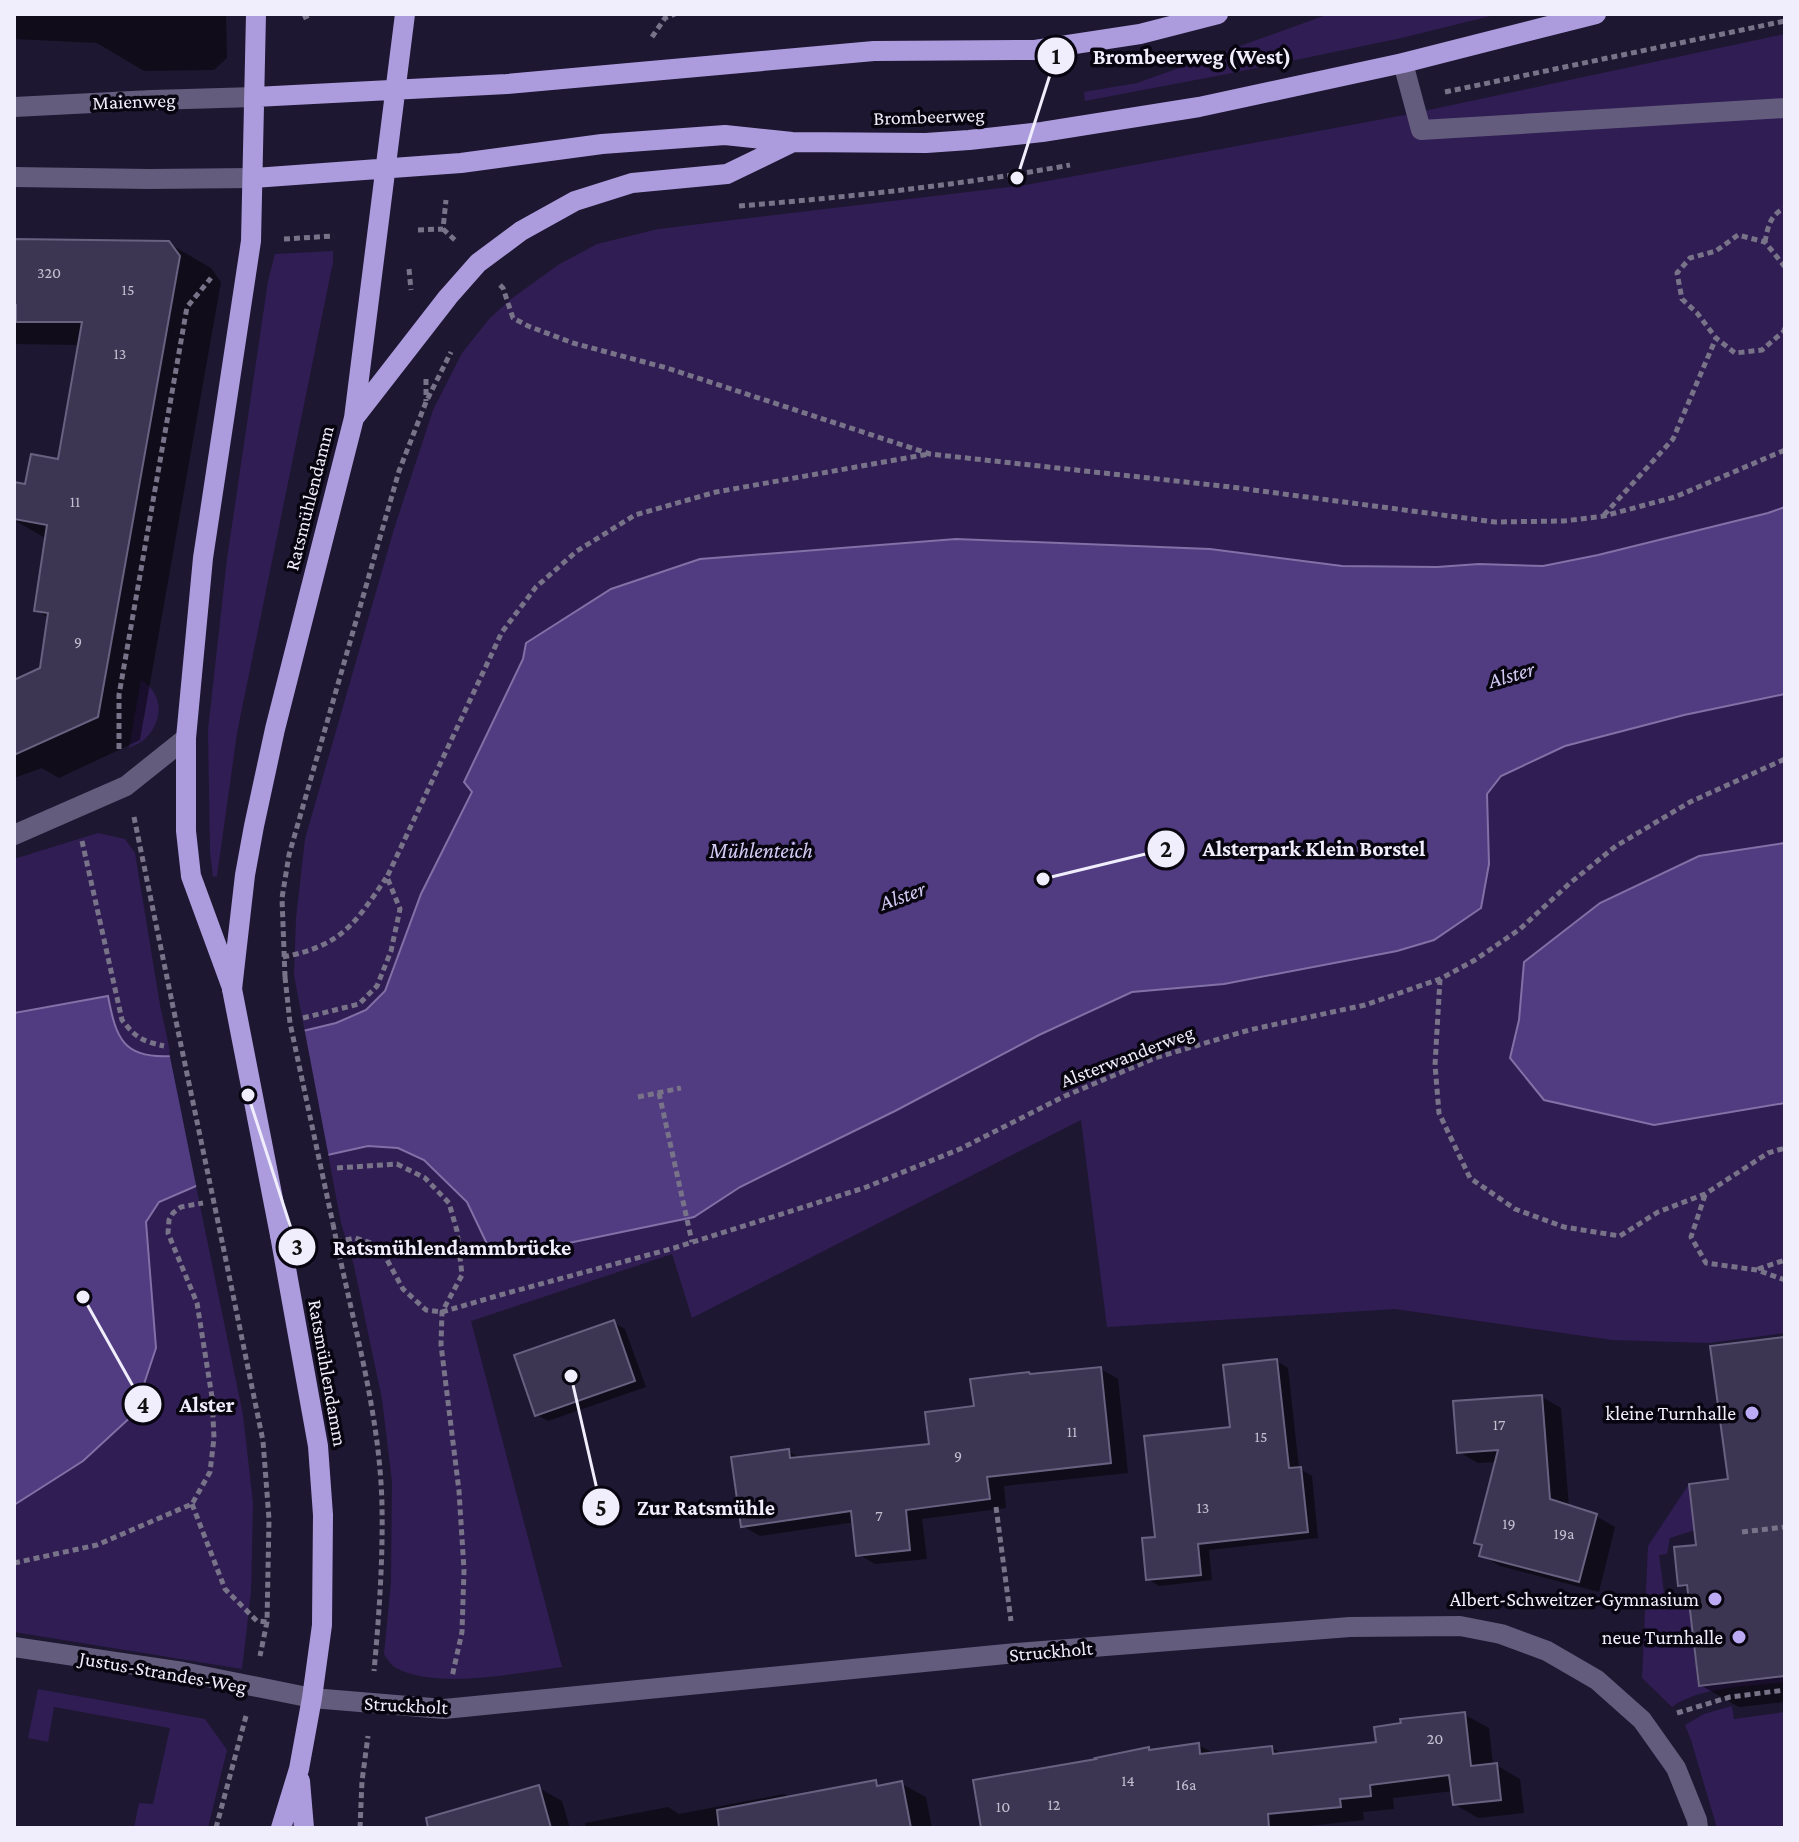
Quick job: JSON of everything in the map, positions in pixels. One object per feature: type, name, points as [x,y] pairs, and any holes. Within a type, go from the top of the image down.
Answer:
[{"type":"main road","name":"Ratsmühlendamm","points":[[256,14],[251,241],[203,558],[186,738],[186,831],[191,876],[232,989],[318,1446],[323,1515],[322,1625],[299,1769],[281,1828]]},
{"type":"main road","name":"Ratsmühlendamm","points":[[232,989],[254,826],[275,729],[354,418],[405,14]]},
{"type":"main road","points":[[255,97],[537,82],[874,51],[1035,50],[1140,34],[1218,14]]},
{"type":"main road","name":"Brombeerweg","points":[[253,178],[461,163],[602,144],[725,135],[792,142],[926,143],[1042,132],[1199,107],[1403,63],[1596,14]]},
{"type":"main road","points":[[354,418],[478,263],[521,231],[575,201],[632,183],[727,174],[792,142]]},
{"type":"main road","name":"Ratsmühlendamm","points":[[299,1769],[304,1828]]},
{"type":"street","points":[[1403,63],[1421,130],[1785,108]]},
{"type":"street","name":"Maienweg","points":[[14,107],[255,97]]},
{"type":"street","points":[[14,177],[253,178]]},
{"type":"street","points":[[14,835],[126,786],[186,738]]},
{"type":"street","name":"Struckholt","points":[[312,1698],[444,1709],[1016,1653],[1350,1627],[1460,1626],[1501,1634],[1547,1651],[1597,1680],[1642,1720],[1676,1768],[1698,1828]]},
{"type":"street","name":"Justus-Strandes-Weg","points":[[23,1649],[183,1672],[312,1698]]},
{"type":"path","points":[[303,18],[312,14]]},
{"type":"path","points":[[665,18],[675,14]]},
{"type":"path","points":[[731,207],[834,199],[1024,173]]},
{"type":"path","points":[[418,230],[443,229],[446,200]]},
{"type":"path","points":[[1765,242],[1768,223],[1776,212],[1785,208]]},
{"type":"path","points":[[1785,267],[1765,242],[1738,235],[1716,251],[1690,258],[1677,273],[1682,299],[1716,338],[1735,353],[1762,350],[1785,327]]},
{"type":"path","points":[[283,239],[334,236]]},
{"type":"path","points":[[119,760],[119,695],[187,307],[212,277],[215,268]]},
{"type":"path","points":[[495,280],[503,288],[513,318],[528,326],[573,343],[667,368],[930,454],[1231,487],[1495,522],[1564,521],[1604,516],[1675,497],[1785,450]]},
{"type":"path","points":[[493,297],[513,280]]},
{"type":"path","points":[[1604,516],[1673,439],[1716,338]]},
{"type":"path","points":[[375,1665],[382,1505],[377,1453],[370,1402],[290,1023],[283,957],[282,898],[289,855],[399,471],[426,402],[453,350]]},
{"type":"path","points":[[283,957],[302,954],[335,940],[362,913],[387,877],[502,632],[536,587],[577,551],[635,515],[716,492],[930,454]]},
{"type":"path","name":"Alsterwanderweg","points":[[442,1312],[692,1242],[864,1188],[960,1149],[1065,1096],[1155,1058],[1249,1030],[1365,1005],[1440,979],[1475,960],[1520,929],[1616,846],[1690,802],[1785,759]]},
{"type":"path","points":[[72,810],[80,832],[122,1020],[144,1042],[164,1046]]},
{"type":"path","points":[[139,836],[263,1441],[269,1519],[267,1622],[259,1662]]},
{"type":"path","points":[[303,1018],[359,1004],[377,986],[391,951],[400,909],[387,877]]},
{"type":"path","points":[[1440,979],[1435,1065],[1439,1113],[1470,1178],[1515,1209],[1564,1227],[1620,1236],[1658,1212],[1705,1194],[1768,1153],[1785,1148]]},
{"type":"path","points":[[638,1097],[681,1088]]},
{"type":"path","points":[[659,1093],[692,1242]]},
{"type":"path","points":[[337,1168],[397,1164],[425,1178],[449,1203],[457,1231],[462,1275],[442,1312],[441,1345],[459,1491],[464,1570],[462,1632],[444,1709]]},
{"type":"path","points":[[1705,1194],[1691,1237],[1706,1263],[1757,1270],[1785,1280]]},
{"type":"path","points":[[14,1563],[97,1545],[192,1504],[210,1472],[214,1438],[212,1397],[197,1303],[168,1233],[173,1213],[181,1207],[203,1203]]},
{"type":"path","points":[[336,1242],[355,1238],[371,1243],[386,1258],[403,1289],[426,1310],[442,1312]]},
{"type":"path","points":[[1757,1270],[1785,1260]]},
{"type":"path","points":[[192,1504],[225,1589],[257,1621],[267,1622]]},
{"type":"path","points":[[996,1507],[1016,1653]]},
{"type":"path","points":[[1742,1532],[1785,1527]]},
{"type":"path","points":[[1642,1720],[1679,1713],[1730,1697],[1785,1690]]},
{"type":"path","points":[[216,1828],[242,1733]]},
{"type":"path","points":[[360,1828],[368,1740]]},
{"type":"shaded area","points":[[1329,14],[1499,14],[1397,39],[1085,101],[1084,92],[1137,83]]},
{"type":"shaded area","points":[[1785,34],[1785,1333],[1708,1343],[1612,1340],[1395,1309],[1107,1327],[1081,1120],[692,1318],[672,1254],[471,1321],[562,1667],[455,1679],[413,1675],[394,1667],[384,1654],[391,1582],[392,1482],[382,1399],[354,1266],[341,1223],[294,975],[296,918],[305,839],[394,529],[433,410],[462,353],[490,318],[558,265],[597,244],[658,229],[1026,185],[1405,115]]},
{"type":"shaded area","points":[[333,251],[237,733],[217,876],[213,877],[208,730],[227,559],[268,281],[275,254]]},
{"type":"shaded area","points":[[141,680],[154,692],[158,715],[146,738],[129,748]]},
{"type":"shaded area","points":[[98,833],[125,839],[135,853],[171,1056],[142,1054],[124,1043],[114,1024],[108,996],[14,1013],[14,859]]},
{"type":"shaded area","points":[[196,1186],[243,1415],[253,1503],[251,1592],[242,1669],[14,1632],[14,1505],[147,1246],[146,1222],[159,1202]]},
{"type":"shaded area","points":[[1689,1484],[1695,1530],[1670,1538],[1667,1554],[1659,1555],[1666,1607],[1689,1603],[1698,1686],[1785,1676],[1785,1682],[1711,1691],[1672,1707],[1642,1678],[1648,1546]]},
{"type":"shaded area","points":[[38,1689],[205,1719],[227,1750],[208,1828],[134,1828],[139,1803],[153,1804],[170,1728],[54,1707],[48,1742],[28,1738]]},
{"type":"shaded area","points":[[1732,1706],[1734,1719],[1785,1712],[1785,1828],[1717,1828],[1685,1725],[1704,1714]]},
{"type":"water","name":"Mühlenteich","points":[[1785,507],[1785,694],[1684,715],[1565,746],[1501,776],[1487,794],[1489,864],[1481,908],[1434,940],[1397,951],[1224,984],[1132,992],[1039,1035],[895,1111],[740,1187],[694,1217],[511,1255],[487,1244],[467,1202],[424,1160],[398,1148],[368,1146],[196,1186],[159,1202],[146,1222],[156,1348],[134,1414],[83,1461],[14,1505],[14,1013],[108,996],[114,1024],[124,1043],[142,1054],[171,1056],[307,1030],[336,1023],[366,1010],[385,991],[421,894],[472,792],[464,782],[523,659],[526,643],[611,589],[700,559],[956,539],[1210,549],[1342,566],[1543,566]]},
{"type":"water","points":[[1785,843],[1785,1103],[1654,1125],[1544,1100],[1510,1058],[1519,1020],[1524,962],[1600,903],[1699,856]]},
{"type":"pier","points":[[304,1027],[329,1158],[197,1190],[169,1052]]},
{"type":"building","points":[[14,239],[169,241],[180,256],[98,717],[14,755],[14,680],[40,668],[48,613],[34,611],[47,525],[14,519],[14,482],[25,484],[31,454],[58,459],[82,322],[16,322]]},
{"type":"building","points":[[614,1320],[635,1381],[535,1416],[514,1355]]},
{"type":"building","points":[[1785,1337],[1785,1676],[1699,1686],[1687,1585],[1678,1586],[1674,1547],[1696,1545],[1689,1484],[1728,1479],[1710,1346]]},
{"type":"building","points":[[1277,1359],[1289,1468],[1301,1467],[1308,1532],[1198,1544],[1201,1575],[1146,1580],[1142,1538],[1155,1537],[1144,1436],[1230,1427],[1223,1365]]},
{"type":"building","points":[[1101,1367],[1111,1463],[987,1477],[990,1499],[906,1510],[910,1550],[856,1556],[851,1511],[741,1527],[731,1457],[789,1449],[790,1458],[929,1444],[925,1412],[974,1406],[970,1379]]},
{"type":"building","points":[[1542,1395],[1550,1499],[1597,1514],[1579,1582],[1479,1556],[1482,1545],[1474,1543],[1498,1450],[1457,1453],[1453,1401]]},
{"type":"building","points":[[1465,1712],[1471,1766],[1497,1763],[1501,1800],[1453,1805],[1449,1775],[1370,1785],[1371,1796],[1340,1799],[1341,1807],[1268,1814],[1269,1828],[981,1828],[973,1780],[1149,1747],[1149,1750],[1199,1743],[1200,1754],[1272,1746],[1273,1754],[1376,1742],[1374,1727],[1401,1723],[1400,1719]]},
{"type":"building","points":[[876,1780],[877,1786],[902,1781],[911,1828],[719,1828],[717,1810]]},
{"type":"building","points":[[539,1785],[551,1828],[428,1828],[426,1818]]},
{"type":"place","name":"Brombeerweg (West)","points":[[1017,178]]},
{"type":"place","name":"Alsterpark Klein Borstel","points":[[1043,879]]},
{"type":"place","name":"Ratsmühlendammbrücke","points":[[248,1095]]},
{"type":"place","name":"Alster","points":[[83,1297]]},
{"type":"place","name":"Zur Ratsmühle","points":[[571,1376]]},
{"type":"place","name":"kleine Turnhalle","points":[[1752,1413]]},
{"type":"place","name":"Albert-Schweitzer-Gymnasium","points":[[1715,1599]]},
{"type":"place","name":"neue Turnhalle","points":[[1739,1637]]}]
